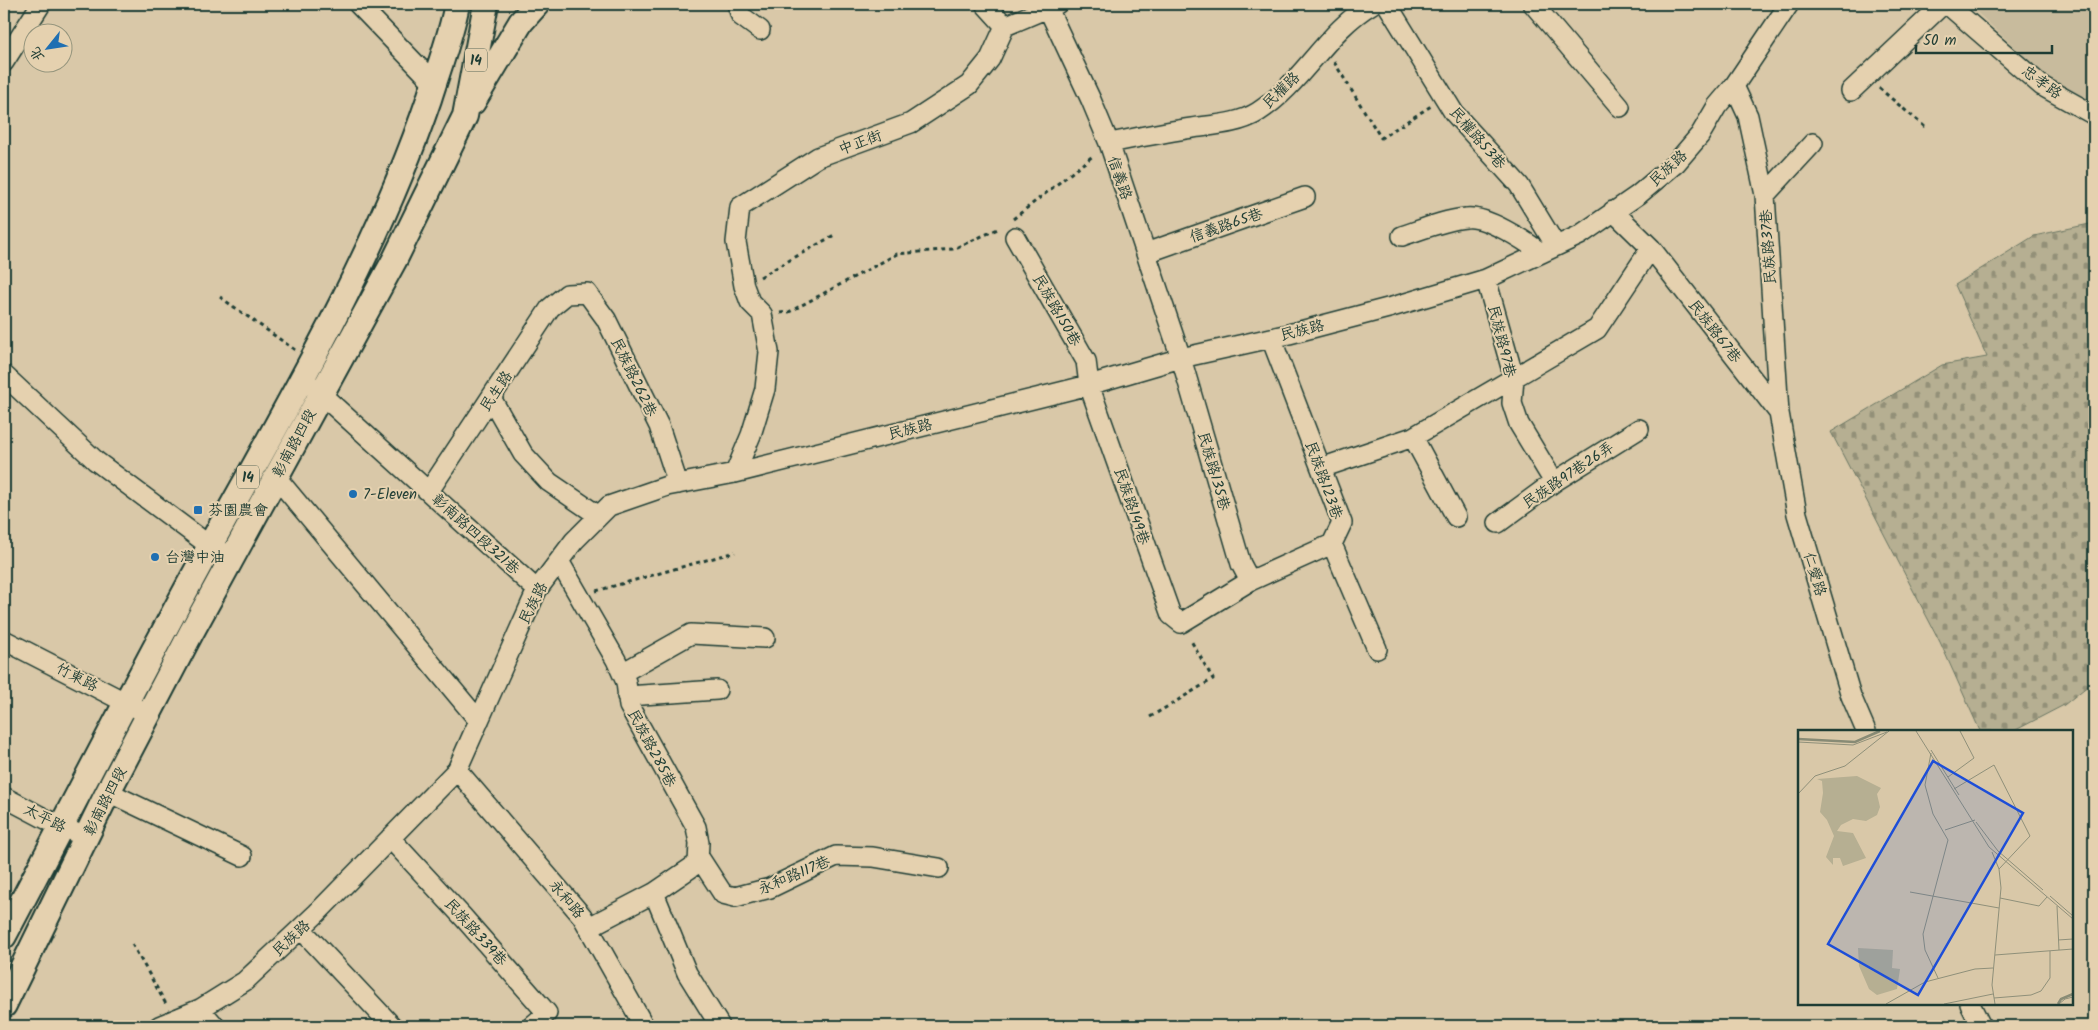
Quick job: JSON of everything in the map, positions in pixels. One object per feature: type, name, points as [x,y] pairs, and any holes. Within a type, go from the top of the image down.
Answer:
[{"type":"main road","name":"彰南路四段","points":[[4,1005],[108,792],[150,715],[191,633],[276,477],[312,378],[416,137],[452,30],[458,4]]},
{"type":"main road","name":"彰南路四段","points":[[4,936],[210,546],[312,378],[395,259],[465,116],[486,4]]},
{"type":"main road","points":[[465,116],[521,22],[537,4]]},
{"type":"street","points":[[4,62],[41,4]]},
{"type":"street","points":[[358,4],[434,83]]},
{"type":"street","points":[[737,4],[741,16],[760,30]]},
{"type":"street","points":[[985,4],[1005,26],[1051,5]]},
{"type":"street","name":"民權路","points":[[1108,143],[1228,123],[1257,113],[1280,95],[1353,9],[1372,4]]},
{"type":"street","name":"民權路53巷","points":[[1387,4],[1454,113],[1519,185],[1548,249]]},
{"type":"street","points":[[1533,4],[1620,106]]},
{"type":"street","name":"民族路","points":[[167,1023],[200,1009],[245,981],[300,929],[457,770],[537,590],[574,541],[609,506],[678,484],[735,473],[1089,385],[1181,358],[1271,338],[1392,307],[1486,279],[1580,234],[1638,195],[1676,163],[1700,135],[1717,106],[1734,86],[1789,4]]},
{"type":"street","points":[[1851,91],[1944,4]]},
{"type":"street","name":"忠孝路","points":[[1947,4],[2042,86],[2094,115]]},
{"type":"street","name":"信義路","points":[[1051,5],[1108,143],[1181,358]]},
{"type":"street","name":"中正街","points":[[762,314],[750,302],[744,286],[736,242],[740,207],[818,157],[910,123],[969,85],[990,59],[1005,26]]},
{"type":"street","name":"民族路37巷","points":[[1734,86],[1748,116],[1765,195],[1779,413]]},
{"type":"street","points":[[1765,195],[1813,143]]},
{"type":"street","name":"信義路65巷","points":[[1146,253],[1305,197]]},
{"type":"street","name":"民族路67巷","points":[[1613,211],[1651,248],[1779,413]]},
{"type":"street","points":[[1402,236],[1438,224],[1468,217],[1488,222],[1548,249]]},
{"type":"street","name":"民族路150巷","points":[[1015,237],[1086,361],[1089,385]]},
{"type":"street","points":[[1321,468],[1413,437],[1597,329],[1651,248]]},
{"type":"street","name":"民族路97巷","points":[[1486,279],[1514,378],[1512,402],[1519,424],[1554,482]]},
{"type":"street","name":"民族路262巷","points":[[568,294],[587,293],[606,319],[659,426],[678,484]]},
{"type":"street","name":"民生路","points":[[429,492],[550,308],[568,294]]},
{"type":"street","points":[[735,473],[751,435],[765,389],[769,352],[762,314]]},
{"type":"street","name":"民族路123巷","points":[[1271,338],[1342,523],[1332,544]]},
{"type":"street","name":"民族路135巷","points":[[1181,358],[1241,564],[1250,581]]},
{"type":"street","points":[[4,375],[96,461],[210,546],[232,558]]},
{"type":"street","name":"彰南路四段321巷","points":[[312,378],[429,492],[537,590]]},
{"type":"street","name":"民族路149巷","points":[[1089,385],[1171,615],[1180,623]]},
{"type":"street","points":[[491,398],[523,454],[549,482],[599,516]]},
{"type":"street","name":"仁愛路","points":[[1779,413],[1797,514],[1852,696],[1866,730]]},
{"type":"street","name":"民族路97巷26弄","points":[[1498,523],[1554,482],[1639,429]]},
{"type":"street","points":[[1413,437],[1456,517]]},
{"type":"street","points":[[276,477],[479,721]]},
{"type":"street","points":[[1180,623],[1250,581],[1332,544],[1377,649]]},
{"type":"street","name":"民族路285巷","points":[[559,561],[622,673],[626,682],[628,706],[696,827],[699,857]]},
{"type":"street","points":[[622,673],[691,634],[765,638]]},
{"type":"street","name":"竹東路","points":[[4,640],[150,715]]},
{"type":"street","points":[[628,696],[717,690]]},
{"type":"street","name":"永和路","points":[[457,770],[582,916],[589,927],[654,893],[698,863],[699,857]]},
{"type":"street","points":[[108,792],[242,856]]},
{"type":"street","name":"太平路","points":[[4,797],[61,827],[87,837]]},
{"type":"street","name":"民族路339巷","points":[[390,838],[463,917],[547,1013],[532,1026]]},
{"type":"street","name":"永和路117巷","points":[[699,857],[723,894],[735,897],[770,888],[836,856],[872,857],[939,868]]},
{"type":"street","points":[[654,893],[687,973],[720,1026]]},
{"type":"street","points":[[589,927],[644,1026]]},
{"type":"street","points":[[300,929],[392,1026]]},
{"type":"street","points":[[1970,1005],[1981,1026]]},
{"type":"street","points":[[200,1009],[215,1026]]},
{"type":"path","points":[[1323,45],[1381,138],[1444,97]]},
{"type":"path","points":[[1866,77],[1925,127]]},
{"type":"path","points":[[762,314],[789,312],[897,254],[953,248],[1000,228],[1108,143]]},
{"type":"path","points":[[744,286],[836,234]]},
{"type":"path","points":[[220,297],[312,378]]},
{"type":"path","points":[[579,595],[735,552]]},
{"type":"path","points":[[1150,717],[1213,680],[1180,623]]},
{"type":"path","points":[[132,944],[167,1023]]},
{"type":"shaded area","points":[[1968,4],[2094,4],[2094,105],[2047,77]]},
{"type":"green space","points":[[2094,223],[2094,681],[2064,705],[2016,730],[1980,730],[1940,642],[1831,432],[1942,365],[1987,357],[1955,285],[2034,236]]},
{"type":"place","name":"7-Eleven","points":[[353,494]]},
{"type":"place","name":"芬園農會","points":[[198,510]]},
{"type":"place","name":"台灣中油","points":[[155,557]]}]
